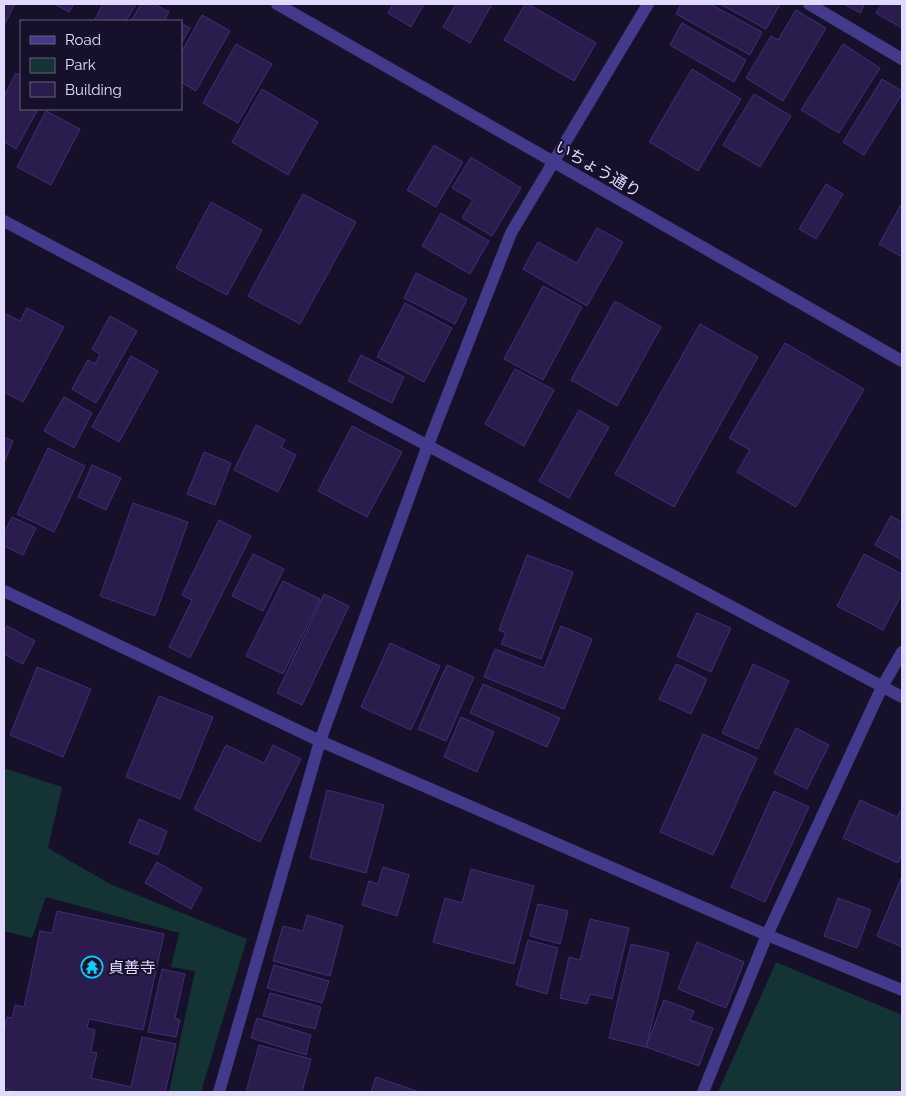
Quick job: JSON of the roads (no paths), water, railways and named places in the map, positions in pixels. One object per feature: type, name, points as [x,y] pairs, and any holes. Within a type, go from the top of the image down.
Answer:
[{"type":"street","name":"いちょう通り","points":[[277,4],[902,362]]},
{"type":"street","points":[[219,1092],[320,741],[428,445],[511,233],[648,4]]},
{"type":"street","points":[[809,4],[902,59]]},
{"type":"street","points":[[4,221],[902,697]]},
{"type":"street","points":[[4,591],[320,741],[767,935],[902,990]]},
{"type":"street","points":[[702,1092],[767,935],[882,687],[902,652]]},
{"type":"place","name":"貞善寺","points":[[92,967]]}]
